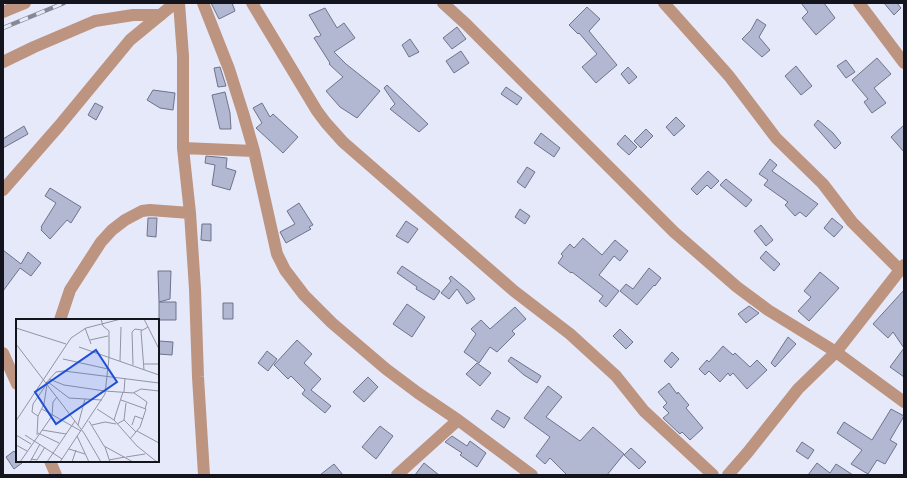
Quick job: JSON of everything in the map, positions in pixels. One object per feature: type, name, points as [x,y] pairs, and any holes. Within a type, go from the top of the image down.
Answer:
[{"type":"street","points":[[3,12],[24,3]]},
{"type":"street","points":[[3,190],[60,126],[130,40],[175,3]]},
{"type":"street","points":[[179,3],[183,56],[183,148],[190,213],[195,289],[198,377],[204,475]]},
{"type":"street","points":[[203,3],[229,69],[254,151],[277,254],[285,270],[304,295],[332,323],[386,369],[532,475]]},
{"type":"street","points":[[252,3],[317,111],[343,142],[514,291],[570,334],[616,376],[644,411],[713,475]]},
{"type":"street","points":[[443,3],[466,24],[674,232],[712,266],[768,310],[836,352],[904,402]]},
{"type":"street","points":[[664,3],[729,76],[776,138],[823,184],[852,222],[902,267],[836,352],[798,389],[728,475]]},
{"type":"street","points":[[860,3],[904,63]]},
{"type":"street","points":[[3,62],[95,21],[133,15],[161,14]]},
{"type":"street","points":[[183,148],[254,151]]},
{"type":"street","points":[[60,319],[70,290],[101,242],[112,230],[125,220],[142,211],[150,210],[190,213]]},
{"type":"street","points":[[3,353],[10,364],[16,381]]},
{"type":"street","points":[[397,475],[458,420]]},
{"type":"street","points":[[50,462],[56,475]]},
{"type":"building","points":[[211,3],[232,3],[235,11],[219,19]]},
{"type":"building","points":[[801,3],[824,3],[835,18],[816,35],[802,18],[808,12]]},
{"type":"building","points":[[884,3],[897,3],[901,8],[894,15]]},
{"type":"building","points":[[587,7],[600,19],[589,31],[617,65],[596,83],[582,67],[597,54],[579,33],[578,34],[569,25]]},
{"type":"building","points":[[325,8],[337,28],[344,23],[355,38],[334,52],[346,64],[380,91],[357,118],[340,107],[326,91],[343,77],[329,64],[330,63],[314,38],[321,35],[309,15]]},
{"type":"building","points":[[757,19],[766,25],[759,37],[770,50],[762,57],[742,39],[751,30]]},
{"type":"building","points":[[457,27],[466,39],[452,49],[443,38]]},
{"type":"building","points":[[410,39],[419,52],[409,57],[402,45]]},
{"type":"building","points":[[461,51],[469,63],[454,73],[446,61]]},
{"type":"building","points":[[877,58],[891,74],[874,88],[886,103],[872,113],[864,102],[868,99],[852,80]]},
{"type":"building","points":[[846,60],[855,72],[846,78],[837,66]]},
{"type":"building","points":[[796,66],[812,86],[801,95],[785,76]]},
{"type":"building","points":[[220,67],[226,86],[218,87],[214,68]]},
{"type":"building","points":[[628,67],[637,77],[629,84],[621,74]]},
{"type":"building","points":[[387,85],[428,124],[419,132],[390,109],[395,104],[384,88]]},
{"type":"building","points":[[506,87],[522,98],[517,105],[501,94]]},
{"type":"building","points":[[153,90],[175,93],[173,110],[160,108],[147,100]]},
{"type":"building","points":[[225,92],[230,113],[231,129],[220,129],[212,95]]},
{"type":"building","points":[[95,103],[103,107],[96,120],[88,115]]},
{"type":"building","points":[[262,103],[270,117],[273,114],[298,137],[283,153],[256,128],[262,123],[253,108]]},
{"type":"building","points":[[676,117],[685,126],[674,136],[666,127]]},
{"type":"building","points":[[818,120],[833,133],[841,143],[835,149],[814,125]]},
{"type":"building","points":[[904,125],[904,152],[891,137]]},
{"type":"building","points":[[24,126],[28,134],[3,148],[3,139]]},
{"type":"building","points":[[646,129],[653,136],[641,148],[634,141]]},
{"type":"building","points":[[541,133],[560,148],[554,157],[534,143]]},
{"type":"building","points":[[625,135],[637,147],[629,155],[617,144]]},
{"type":"building","points":[[206,156],[227,158],[226,168],[236,171],[230,190],[212,185],[215,165],[205,163]]},
{"type":"building","points":[[770,159],[777,165],[772,171],[818,204],[806,217],[800,212],[795,216],[785,205],[788,202],[764,185],[768,180],[759,174]]},
{"type":"building","points":[[527,167],[535,172],[525,188],[517,182]]},
{"type":"building","points":[[708,171],[719,181],[711,189],[707,185],[697,195],[691,189]]},
{"type":"building","points":[[726,179],[752,200],[746,207],[720,185]]},
{"type":"building","points":[[50,188],[81,207],[71,223],[67,220],[50,239],[41,230],[41,227],[56,203],[45,196]]},
{"type":"building","points":[[299,203],[313,225],[309,227],[311,229],[286,243],[280,232],[295,224],[287,211]]},
{"type":"building","points":[[520,209],[530,216],[525,224],[515,217]]},
{"type":"building","points":[[148,218],[157,218],[156,237],[147,236]]},
{"type":"building","points":[[832,218],[843,227],[834,237],[824,228]]},
{"type":"building","points":[[406,221],[418,229],[408,243],[396,236]]},
{"type":"building","points":[[202,224],[211,224],[211,241],[201,240]]},
{"type":"building","points":[[761,225],[773,240],[766,246],[754,231]]},
{"type":"building","points":[[583,238],[602,255],[615,240],[628,251],[620,261],[614,256],[599,275],[619,291],[606,307],[599,301],[603,296],[558,263],[563,256],[561,254],[570,244],[574,248]]},
{"type":"building","points":[[3,250],[21,264],[28,252],[41,263],[31,276],[20,268],[3,291]]},
{"type":"building","points":[[766,251],[780,264],[774,271],[760,258]]},
{"type":"building","points":[[402,266],[440,291],[434,300],[416,289],[417,287],[397,273]]},
{"type":"building","points":[[649,268],[661,278],[637,305],[620,291],[626,284],[633,289]]},
{"type":"building","points":[[158,271],[171,271],[170,299],[159,302]]},
{"type":"building","points":[[820,272],[839,288],[809,321],[798,311],[811,297],[804,291]]},
{"type":"building","points":[[451,276],[469,291],[475,299],[467,304],[457,289],[449,299],[441,293],[451,281],[449,278]]},
{"type":"building","points":[[904,290],[904,348],[893,332],[888,338],[873,324]]},
{"type":"building","points":[[159,302],[176,302],[176,320],[159,320]]},
{"type":"building","points":[[223,303],[233,303],[233,319],[223,319]]},
{"type":"building","points":[[407,304],[425,317],[412,337],[393,324]]},
{"type":"building","points":[[749,306],[759,313],[746,323],[738,314]]},
{"type":"building","points":[[515,307],[526,319],[512,331],[515,334],[497,352],[490,347],[479,363],[464,352],[476,334],[471,329],[481,320],[490,329]]},
{"type":"building","points":[[620,329],[633,342],[626,349],[613,336]]},
{"type":"building","points":[[788,337],[796,344],[775,367],[771,363]]},
{"type":"building","points":[[297,340],[312,354],[304,363],[321,379],[311,390],[331,406],[325,413],[302,394],[305,390],[291,376],[288,379],[274,365]]},
{"type":"building","points":[[159,341],[173,342],[172,355],[159,354]]},
{"type":"building","points":[[723,346],[733,355],[735,353],[750,367],[757,360],[767,370],[747,389],[733,373],[730,376],[728,373],[720,382],[709,371],[705,375],[699,369],[707,360],[709,362]]},
{"type":"building","points":[[904,348],[904,377],[890,367]]},
{"type":"building","points":[[267,351],[277,359],[268,371],[258,363]]},
{"type":"building","points":[[672,352],[679,359],[671,368],[664,361]]},
{"type":"building","points":[[511,357],[541,376],[537,383],[524,375],[508,361]]},
{"type":"building","points":[[477,363],[491,373],[480,386],[466,374]]},
{"type":"building","points":[[368,377],[378,387],[364,402],[353,392]]},
{"type":"building","points":[[669,383],[677,394],[678,392],[689,405],[686,408],[703,428],[690,440],[682,432],[680,434],[663,418],[669,413],[663,407],[667,403],[658,392]]},
{"type":"building","points":[[548,386],[562,397],[546,417],[580,441],[593,427],[624,454],[607,475],[567,475],[550,458],[545,464],[536,456],[550,437],[524,418]]},
{"type":"building","points":[[891,409],[904,416],[890,440],[897,444],[885,464],[877,460],[868,474],[851,464],[862,450],[837,433],[844,422],[872,440]]},
{"type":"building","points":[[497,410],[510,418],[504,428],[491,419]]},
{"type":"building","points":[[380,426],[393,436],[376,459],[362,447]]},
{"type":"building","points":[[452,436],[467,446],[470,441],[486,453],[477,467],[460,455],[462,453],[445,442]]},
{"type":"building","points":[[802,442],[814,450],[808,459],[796,451]]},
{"type":"building","points":[[631,448],[646,462],[639,469],[624,455]]},
{"type":"building","points":[[14,451],[16,454],[16,462],[22,463],[14,469],[6,457]]},
{"type":"building","points":[[424,463],[439,475],[415,475]]},
{"type":"building","points":[[817,463],[830,473],[836,464],[853,475],[808,475]]},
{"type":"building","points":[[334,464],[343,475],[320,475]]},
{"type":"railway","points":[[3,28],[64,3]]}]
